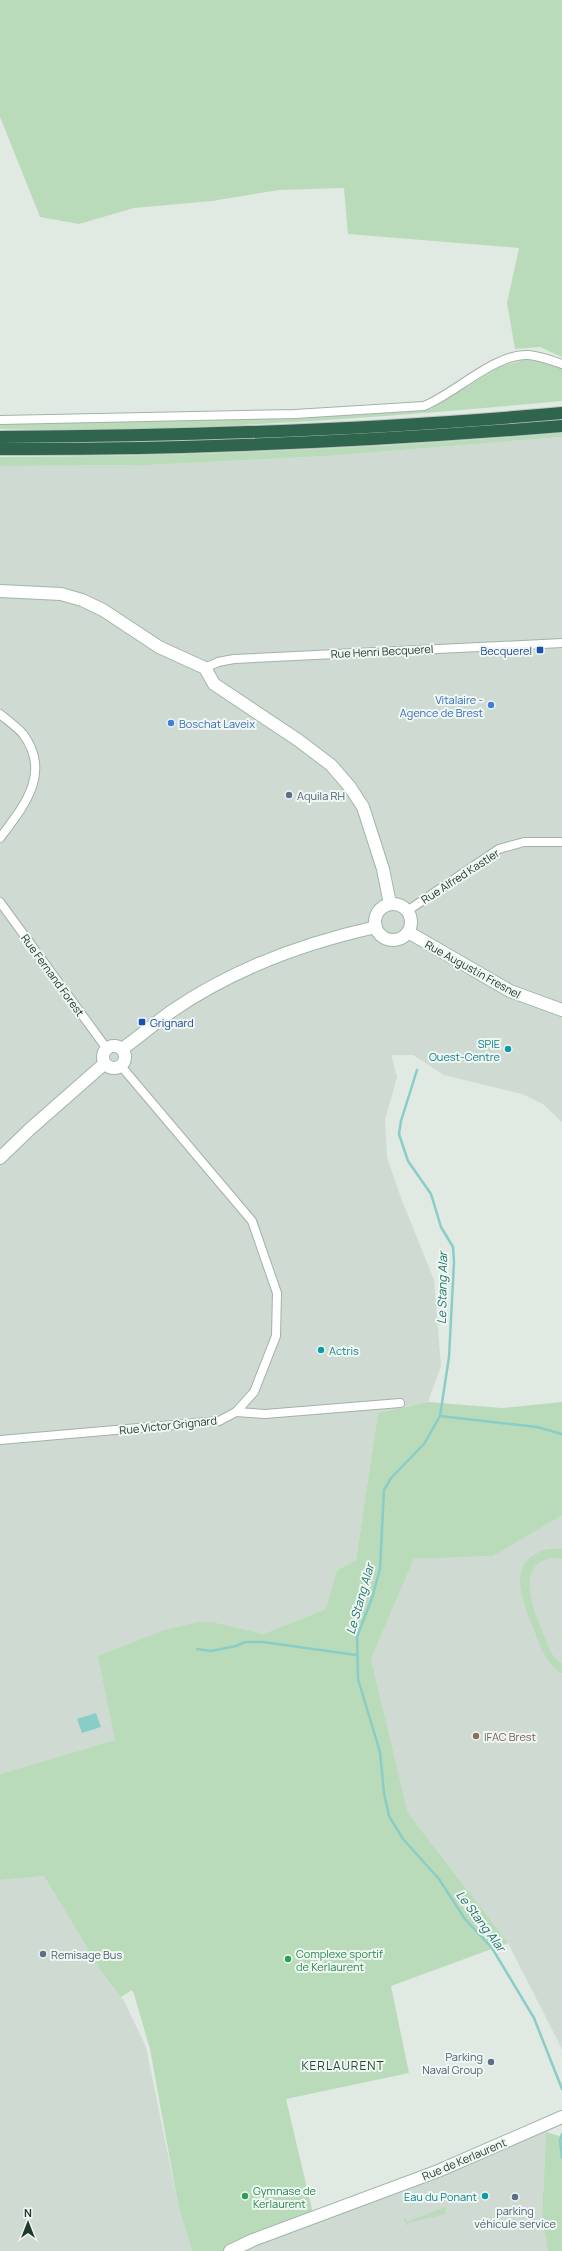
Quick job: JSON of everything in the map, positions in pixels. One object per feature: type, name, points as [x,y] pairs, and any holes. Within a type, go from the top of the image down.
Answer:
[{"type":"highway","points":[[473,421],[562,407]]},
{"type":"highway","points":[[0,437],[236,433],[473,421],[562,413]]},
{"type":"highway","points":[[0,449],[113,450],[262,445],[444,435],[562,426]]},
{"type":"street","points":[[0,420],[295,414],[424,406],[440,400],[493,365],[513,357],[528,355],[562,364]]},
{"type":"street","points":[[0,591],[61,594],[82,600],[103,610],[159,647],[205,668],[214,684],[325,760],[350,787],[363,807],[371,830],[390,904]]},
{"type":"street","name":"Rue Henri Becquerel","points":[[205,668],[218,662],[234,659],[562,643]]},
{"type":"street","points":[[0,714],[23,734],[36,756],[34,785],[22,810],[0,838]]},
{"type":"street","name":"Rue Alfred Kastler","points":[[407,911],[499,849],[524,842],[562,842]]},
{"type":"street","name":"Rue Fernand Forest","points":[[0,902],[107,1049]]},
{"type":"street","points":[[390,904],[400,905],[407,911],[411,922],[408,932],[399,939],[388,939],[378,933],[376,927],[378,912],[390,904]]},
{"type":"street","points":[[122,1050],[173,1010],[228,978],[302,946],[376,927]]},
{"type":"street","name":"Rue Augustin Fresnel","points":[[408,932],[510,991],[562,1010]]},
{"type":"street","points":[[113,1046],[122,1050],[125,1056],[121,1066],[110,1068],[104,1064],[103,1054],[107,1049],[113,1046]]},
{"type":"street","points":[[0,1158],[30,1128],[104,1064]]},
{"type":"street","name":"Rue Victor Grignard","points":[[0,1440],[219,1421],[236,1412],[254,1392],[276,1336],[277,1293],[252,1221],[121,1066]]},
{"type":"street","points":[[236,1412],[265,1414],[400,1403]]},
{"type":"street","name":"Rue de Kerlaurent","points":[[230,2251],[253,2240],[449,2167],[562,2117]]},
{"type":"shaded area","points":[[562,437],[562,1122],[543,1104],[522,1094],[444,1075],[413,1055],[391,1055],[397,1077],[385,1120],[387,1157],[401,1198],[434,1280],[441,1366],[428,1402],[378,1413],[356,1560],[337,1570],[326,1609],[263,1634],[213,1622],[115,1740],[0,1774],[0,466],[149,465],[327,456]]},
{"type":"shaded area","name":"IFAC Brest","points":[[562,1514],[562,2049],[508,1943],[408,1813],[371,1659],[414,1559],[493,1556]]},
{"type":"shaded area","points":[[44,1876],[103,1974],[124,2001],[146,2047],[178,2204],[192,2251],[0,2251],[0,1880]]},
{"type":"shaded area","points":[[546,2132],[542,2218],[548,2251],[226,2251],[438,2171],[440,2177]]},
{"type":"green space","points":[[0,0],[562,0],[562,357],[540,347],[515,349],[507,303],[519,248],[348,234],[344,188],[279,190],[212,201],[134,208],[79,224],[40,217],[0,117]]},
{"type":"green space","points":[[526,359],[549,363],[562,369],[562,401],[281,423],[141,429],[0,429],[0,424],[259,418],[345,415],[431,409],[498,367]]},
{"type":"green space","points":[[562,433],[562,437],[327,456],[149,465],[0,466],[0,457],[281,451],[492,439]]},
{"type":"green space","name":"Complexe sportif de Kerlaurent","points":[[428,1402],[502,1408],[562,1402],[562,1515],[493,1556],[414,1559],[371,1659],[408,1813],[508,1943],[391,1986],[409,2073],[286,2099],[314,2218],[226,2251],[192,2251],[178,2204],[150,2049],[134,1994],[132,1990],[121,1997],[103,1974],[44,1876],[0,1880],[0,1774],[115,1740],[98,1656],[165,1630],[199,1622],[213,1622],[263,1634],[326,1609],[337,1570],[356,1560],[378,1413]]},
{"type":"green space","points":[[549,1549],[562,1549],[562,1559],[550,1558],[539,1563],[532,1571],[530,1593],[537,1619],[551,1652],[562,1664],[562,1673],[551,1664],[540,1646],[521,1591],[520,1580],[522,1570],[527,1561],[535,1554]]},
{"type":"green space","points":[[546,2132],[562,2137],[562,2251],[548,2251],[542,2218]]},
{"type":"green space","points":[[445,2207],[446,2214],[407,2223],[408,2228],[404,2219],[406,2218],[407,2222]]},
{"type":"water","points":[[96,1713],[101,1727],[82,1733],[77,1719]]},
{"type":"waterway","name":"Le Stang Alar","points":[[417,1070],[401,1121],[399,1134],[408,1161],[431,1194],[441,1227],[453,1247],[454,1262],[449,1357],[440,1416],[424,1444],[391,1478],[384,1490],[380,1569],[372,1598],[357,1637],[358,1679],[380,1752],[384,1793],[389,1816],[403,1839],[439,1879],[465,1919],[492,1948],[534,2018],[562,2089]]},
{"type":"waterway","points":[[440,1416],[537,1427],[562,1434]]},
{"type":"waterway","points":[[197,1649],[211,1651],[236,1646],[245,1642],[263,1642],[356,1655]]},
{"type":"waterway","name":"Le Stang Alar","points":[[562,2134],[560,2140],[562,2158]]},
{"type":"place","name":"Becquerel","points":[[540,650]]},
{"type":"place","name":"Vitalaire - Agence de Brest","points":[[491,705]]},
{"type":"place","name":"Boschat Laveix","points":[[171,723]]},
{"type":"place","name":"Aquila RH","points":[[289,795]]},
{"type":"place","name":"Grignard","points":[[142,1022]]},
{"type":"place","name":"SPIE Ouest-Centre","points":[[508,1049]]},
{"type":"place","name":"Actris","points":[[321,1350]]},
{"type":"place","name":"IFAC Brest","points":[[476,1736]]},
{"type":"place","name":"Remisage Bus","points":[[43,1954]]},
{"type":"place","name":"Complexe sportif de Kerlaurent","points":[[288,1959]]},
{"type":"place","name":"Parking Naval Group","points":[[491,2062]]},
{"type":"place","name":"Gymnase de Kerlaurent","points":[[245,2196]]},
{"type":"place","name":"Eau du Ponant","points":[[485,2196]]},
{"type":"place","name":"parking véhicule service","points":[[515,2197]]},
{"type":"district","name":"KERLAURENT","points":[[343,2065]]}]
